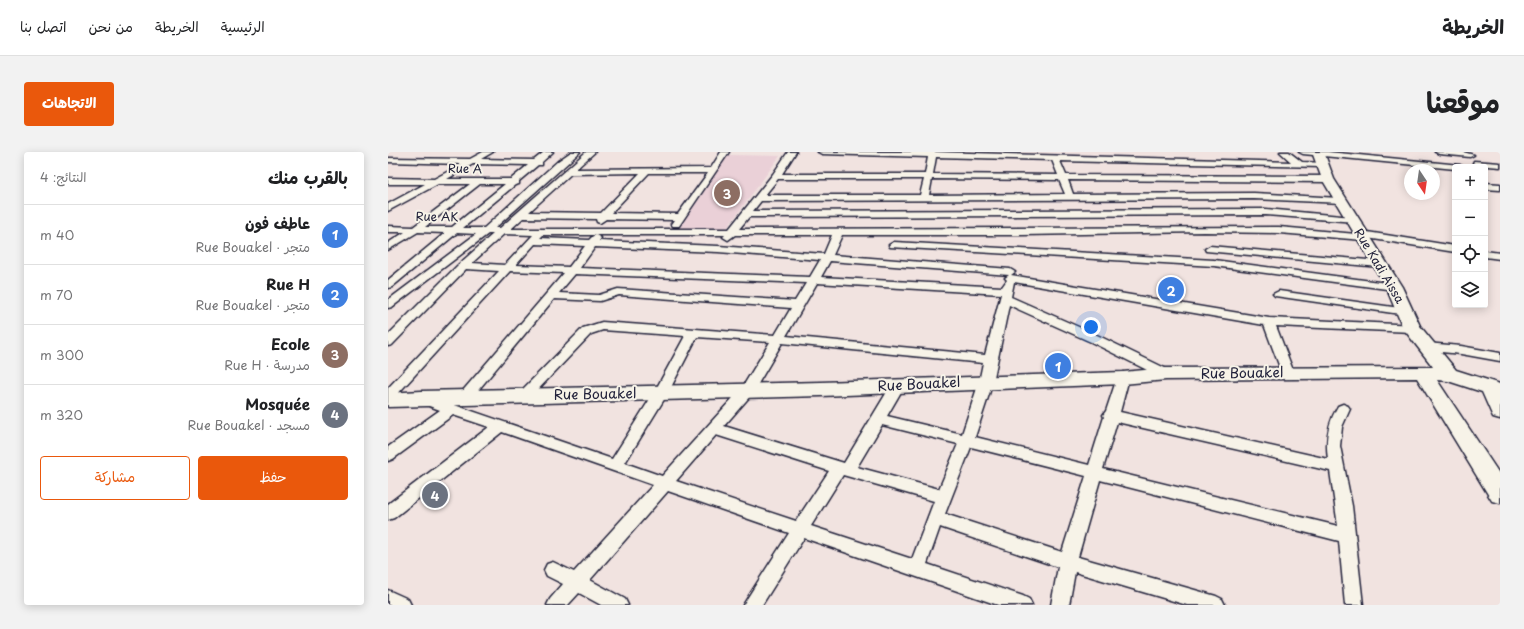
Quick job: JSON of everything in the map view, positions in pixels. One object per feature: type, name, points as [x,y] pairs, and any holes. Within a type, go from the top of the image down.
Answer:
[{"type":"main road","name":"Rue Kadi Aissa","points":[[1315,156],[1339,201],[1394,287],[1407,312],[1412,328],[1449,375]]},
{"type":"main road","name":"Rue Bouakel","points":[[388,400],[421,398],[458,403],[524,396],[747,391],[1123,378],[1166,374],[1288,372],[1422,372],[1449,375],[1495,389]]},
{"type":"main road","points":[[1422,372],[1499,490]]},
{"type":"main road","points":[[1495,389],[1500,412]]},
{"type":"street","points":[[388,208],[489,152]]},
{"type":"street","points":[[388,285],[549,152]]},
{"type":"street","points":[[388,305],[486,231],[561,163],[576,152]]},
{"type":"street","points":[[388,342],[463,266],[591,152]]},
{"type":"street","points":[[671,232],[725,152]]},
{"type":"street","points":[[718,249],[776,176],[792,152]]},
{"type":"street","points":[[822,152],[1015,154],[1056,157],[1299,164],[1315,156],[1421,163],[1452,169]]},
{"type":"street","points":[[1284,152],[1299,164]]},
{"type":"street","points":[[1414,152],[1421,163]]},
{"type":"street","points":[[1439,152],[1469,154],[1478,164]]},
{"type":"street","points":[[924,198],[933,154]]},
{"type":"street","points":[[1056,157],[1064,178],[1074,197],[1086,212],[1097,230]]},
{"type":"street","points":[[388,160],[561,163]]},
{"type":"street","points":[[1488,165],[1500,166]]},
{"type":"street","points":[[569,172],[714,170]]},
{"type":"street","points":[[586,232],[603,217],[647,171]]},
{"type":"street","points":[[776,176],[1328,179]]},
{"type":"street","points":[[1245,179],[1254,196]]},
{"type":"street","name":"Rue A","points":[[391,182],[558,182]]},
{"type":"street","points":[[388,247],[415,230],[478,182]]},
{"type":"street","points":[[1488,186],[1500,187]]},
{"type":"street","points":[[759,198],[1254,196],[1339,201]]},
{"type":"street","points":[[886,284],[894,245],[895,198]]},
{"type":"street","points":[[917,569],[935,518],[945,497],[967,440],[986,382],[990,360],[1007,295],[1015,253],[1028,213],[1029,198]]},
{"type":"street","points":[[747,214],[1266,212],[1352,220]]},
{"type":"street","points":[[1266,212],[1279,230]]},
{"type":"street","points":[[520,215],[681,217]]},
{"type":"street","name":"Rue AK","points":[[388,229],[501,231],[536,237]]},
{"type":"street","points":[[1204,229],[1214,264]]},
{"type":"street","points":[[388,396],[536,237],[586,232],[1022,232],[1204,229],[1279,230],[1362,235],[1452,249]]},
{"type":"street","points":[[388,455],[458,403],[551,296],[601,232]]},
{"type":"street","points":[[556,605],[664,483],[715,429],[747,391],[814,281],[828,256],[838,232]]},
{"type":"street","points":[[536,237],[592,244],[718,249],[828,256],[891,262],[1010,275],[1269,322],[1412,328]]},
{"type":"street","points":[[894,245],[1214,264],[1394,287]]},
{"type":"street","points":[[1210,249],[1248,251],[1379,264]]},
{"type":"street","points":[[1488,254],[1500,256]]},
{"type":"street","points":[[463,266],[571,272],[886,284],[1007,295],[1166,374]]},
{"type":"street","points":[[551,296],[600,298],[618,292],[799,305]]},
{"type":"street","points":[[1279,294],[1407,312]]},
{"type":"street","points":[[1269,322],[1288,372]]},
{"type":"street","points":[[524,396],[591,328],[602,326],[779,339],[990,360]]},
{"type":"street","points":[[616,465],[661,393],[693,333]]},
{"type":"street","points":[[1426,347],[1461,350],[1500,357]]},
{"type":"street","points":[[1060,605],[1068,562],[1110,415],[1123,378]]},
{"type":"street","points":[[752,605],[802,529],[880,419],[898,385]]},
{"type":"street","points":[[458,403],[500,426],[1020,605]]},
{"type":"street","points":[[1343,409],[1335,427],[1333,446],[1346,535],[1354,605]]},
{"type":"street","points":[[1110,415],[1337,467]]},
{"type":"street","points":[[880,419],[1094,471],[1346,535]]},
{"type":"street","points":[[388,513],[500,426]]},
{"type":"street","points":[[715,429],[844,469],[945,497]]},
{"type":"street","points":[[935,518],[1068,562],[1216,605]]},
{"type":"street","points":[[553,570],[619,605]]},
{"type":"street","points":[[388,599],[402,605]]},
{"type":"shaded area","points":[[726,155],[780,156],[724,232],[678,230]]},
{"type":"place","name":"Ecole","points":[[727,193]]},
{"type":"place","name":"Rue H","points":[[1171,290]]},
{"type":"place","name":"عاطف فون","points":[[1058,366]]},
{"type":"place","name":"Mosquée","points":[[435,495]]}]
